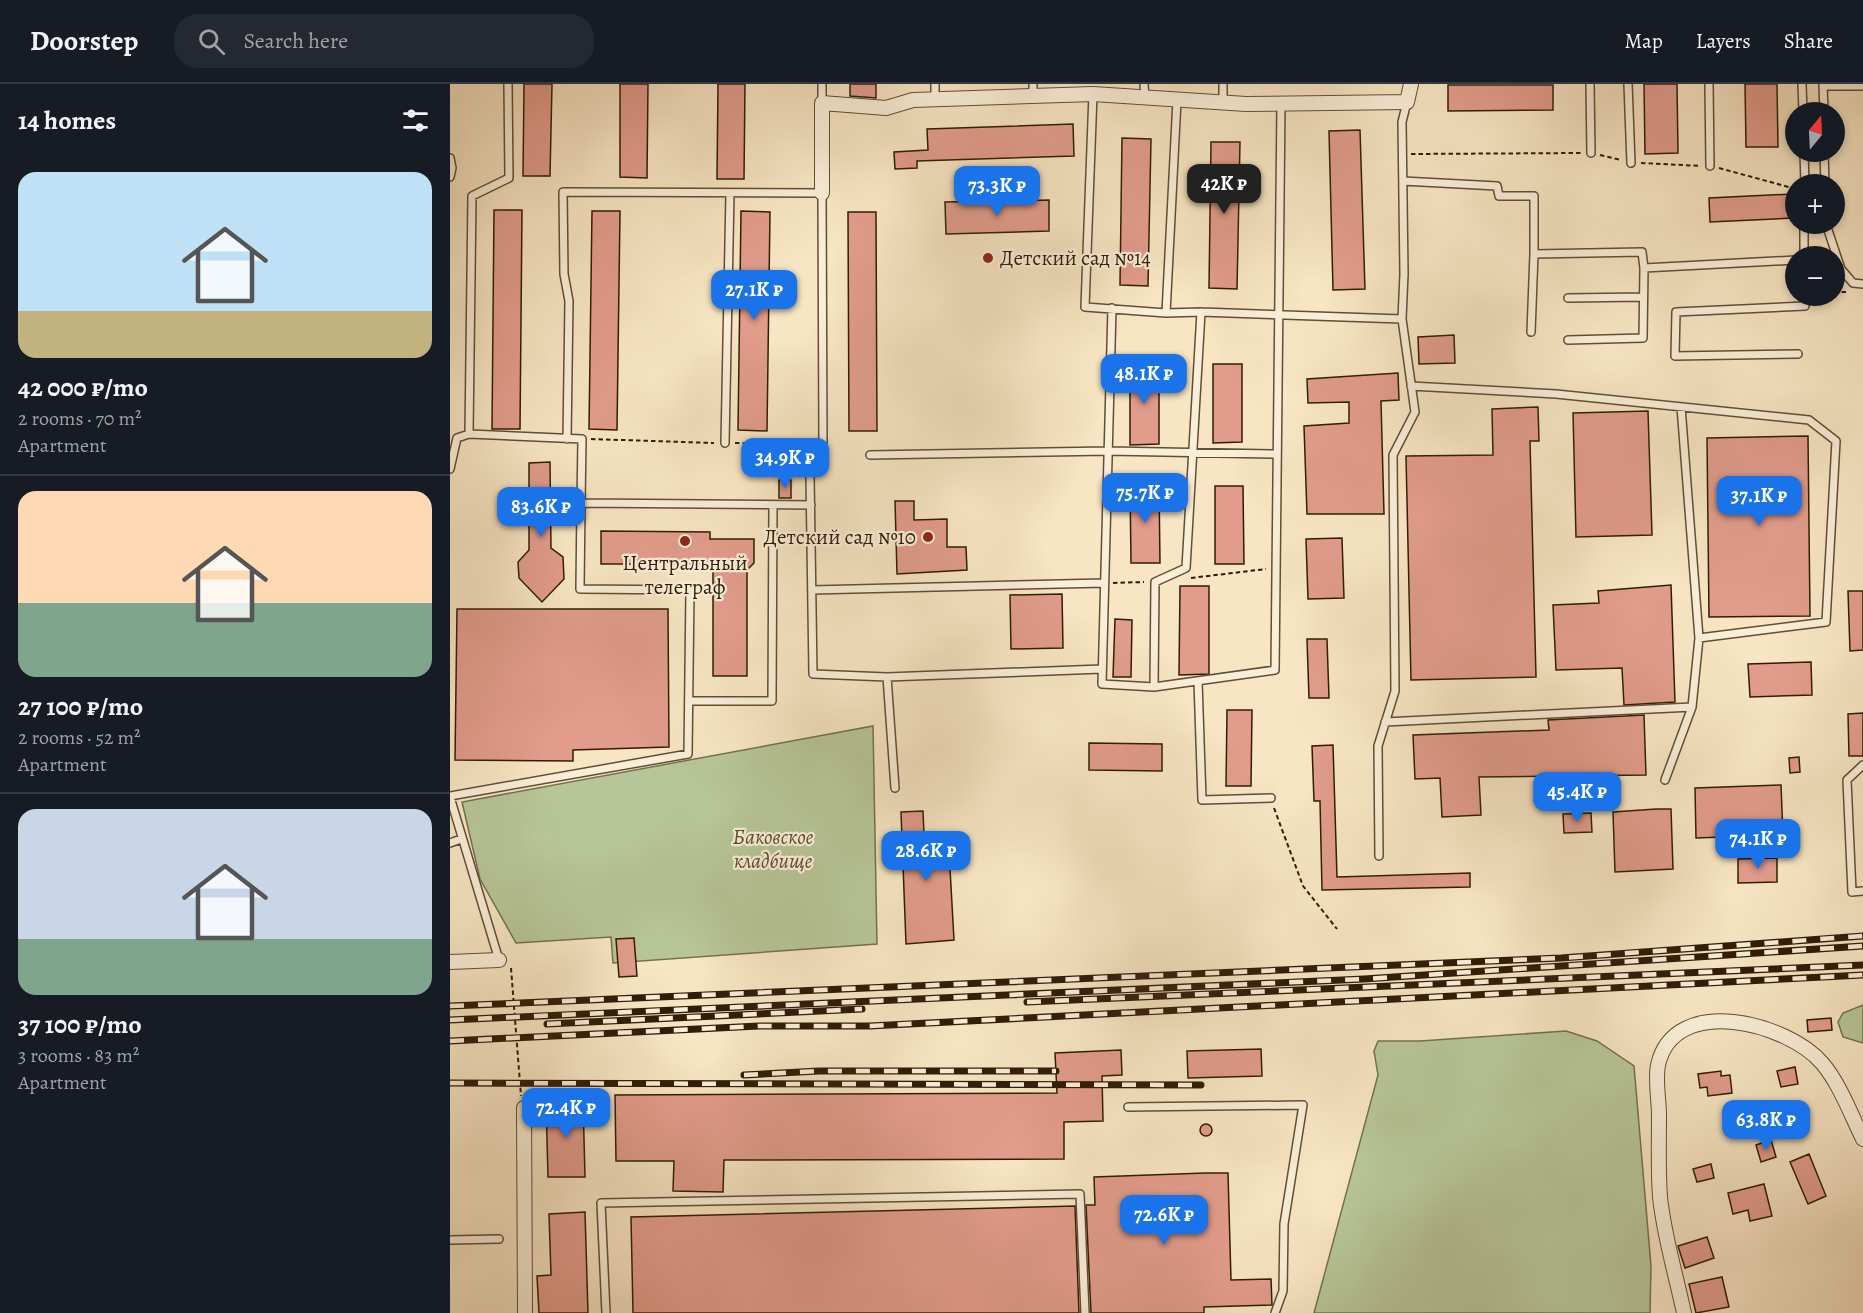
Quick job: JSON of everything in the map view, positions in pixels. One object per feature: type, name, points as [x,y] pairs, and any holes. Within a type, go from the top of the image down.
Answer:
[{"type":"street","points":[[822,193],[822,103],[886,108],[913,100],[1033,90],[1093,94],[1144,91],[1177,100],[1223,103],[1407,102],[1411,84]]},
{"type":"street","points":[[450,962],[499,960]]},
{"type":"street","points":[[1684,1313],[1660,1198],[1658,1066],[1672,1039],[1689,1028],[1711,1023],[1742,1022],[1764,1027],[1799,1043],[1822,1063],[1863,1139]]},
{"type":"street","points":[[524,1108],[525,1313]]},
{"type":"lane","points":[[469,434],[472,196],[509,178],[508,84]]},
{"type":"lane","points":[[822,84],[822,103]]},
{"type":"lane","points":[[935,84],[935,99]]},
{"type":"lane","points":[[1223,84],[1223,103]]},
{"type":"lane","points":[[1590,84],[1591,153]]},
{"type":"lane","points":[[1628,84],[1631,163]]},
{"type":"lane","points":[[1709,84],[1710,166]]},
{"type":"lane","points":[[1802,84],[1803,102]]},
{"type":"lane","points":[[1824,102],[1823,85],[1863,86]]},
{"type":"lane","points":[[1093,94],[1085,307],[1166,313],[1276,314],[1402,320]]},
{"type":"lane","points":[[1166,313],[1177,100]]},
{"type":"lane","points":[[1378,856],[1378,746],[1395,691],[1393,455],[1415,412],[1402,320],[1402,122],[1407,102]]},
{"type":"lane","points":[[1112,308],[1102,684],[1154,687],[1275,670],[1276,314],[1281,104]]},
{"type":"lane","points":[[450,158],[453,168],[450,177]]},
{"type":"lane","points":[[1403,181],[1497,186],[1499,196],[1534,196],[1532,332]]},
{"type":"lane","points":[[567,439],[568,301],[564,274],[563,192],[822,193],[823,446]]},
{"type":"lane","points":[[725,443],[730,193]]},
{"type":"lane","points":[[1829,234],[1841,269],[1853,284],[1863,284]]},
{"type":"lane","points":[[1534,254],[1642,252],[1644,268],[1642,338],[1568,340]]},
{"type":"lane","points":[[1644,268],[1785,261]]},
{"type":"lane","points":[[1568,298],[1643,297]]},
{"type":"lane","points":[[1798,354],[1675,356],[1676,312],[1805,306]]},
{"type":"lane","points":[[1154,687],[1155,582],[1186,568],[1201,312]]},
{"type":"lane","points":[[1411,386],[1556,394],[1809,420],[1836,441],[1826,622],[1699,638]]},
{"type":"lane","points":[[1665,780],[1692,707],[1699,638],[1681,406]]},
{"type":"lane","points":[[450,469],[457,438],[469,434],[582,439],[580,589],[690,590],[688,754],[450,797],[499,960]]},
{"type":"lane","points":[[870,455],[1108,451],[1276,454]]},
{"type":"lane","points":[[810,476],[813,674],[887,677],[1102,669]]},
{"type":"lane","points":[[581,503],[811,505]]},
{"type":"lane","points":[[689,701],[772,701],[773,505]]},
{"type":"lane","points":[[812,590],[1104,582]]},
{"type":"lane","points":[[887,677],[895,788]]},
{"type":"lane","points":[[1198,681],[1202,800],[1271,798]]},
{"type":"lane","points":[[1385,722],[1692,707]]},
{"type":"lane","points":[[1863,765],[1847,780],[1852,892],[1863,891]]},
{"type":"lane","points":[[450,843],[461,839]]},
{"type":"lane","points":[[1128,1107],[1303,1105],[1284,1224],[1283,1292],[1275,1313]]},
{"type":"lane","points":[[606,1313],[601,1203],[1080,1194],[1085,1313]]},
{"type":"lane","points":[[450,1240],[499,1239]]},
{"type":"path","points":[[1402,154],[1591,153],[1631,163],[1710,166],[1785,186]]},
{"type":"path","points":[[582,439],[823,446]]},
{"type":"path","points":[[1271,798],[1303,886],[1337,929]]},
{"type":"path","points":[[499,960],[510,962],[519,1084],[524,1108]]},
{"type":"green space","name":"Баковское кладбище","points":[[873,726],[877,944],[613,963],[611,937],[516,943],[480,879],[462,802]]},
{"type":"green space","points":[[1863,1005],[1863,1043],[1843,1037],[1838,1022],[1843,1013]]},
{"type":"green space","points":[[1566,1031],[1597,1041],[1634,1066],[1651,1266],[1650,1313],[1314,1313],[1378,1075],[1374,1051],[1378,1041],[1420,1041]]},
{"type":"building","points":[[524,84],[552,84],[550,176],[523,176]]},
{"type":"building","points":[[620,84],[648,84],[647,178],[620,177]]},
{"type":"building","points":[[718,84],[745,84],[744,179],[717,179]]},
{"type":"building","points":[[850,84],[876,84],[876,98],[850,96]]},
{"type":"building","points":[[1644,84],[1677,84],[1678,153],[1645,154]]},
{"type":"building","points":[[1745,84],[1777,84],[1778,147],[1746,147]]},
{"type":"building","points":[[1448,85],[1553,85],[1553,110],[1448,111]]},
{"type":"building","points":[[1073,124],[1074,156],[917,161],[917,168],[895,169],[894,152],[928,150],[927,129]]},
{"type":"building","points":[[1360,130],[1365,289],[1333,290],[1329,131]]},
{"type":"building","points":[[1122,138],[1151,139],[1148,286],[1120,285]]},
{"type":"building","points":[[1211,142],[1240,142],[1237,289],[1209,288]]},
{"type":"building","points":[[1785,194],[1785,218],[1710,222],[1709,198]]},
{"type":"building","points":[[1049,200],[1049,231],[946,234],[945,202]]},
{"type":"building","points":[[494,210],[522,210],[520,429],[492,429]]},
{"type":"building","points":[[592,211],[620,211],[617,430],[589,429]]},
{"type":"building","points":[[741,211],[770,212],[767,431],[738,430]]},
{"type":"building","points":[[848,212],[876,212],[877,431],[849,431]]},
{"type":"building","points":[[1454,335],[1455,363],[1419,364],[1418,337]]},
{"type":"building","points":[[1213,364],[1242,364],[1242,442],[1213,443]]},
{"type":"building","points":[[1130,366],[1159,366],[1159,444],[1130,445]]},
{"type":"building","points":[[1398,373],[1399,400],[1381,401],[1384,514],[1307,514],[1304,426],[1349,423],[1349,402],[1308,403],[1307,379]]},
{"type":"building","points":[[1538,407],[1539,441],[1530,441],[1536,677],[1411,680],[1406,456],[1493,455],[1492,409]]},
{"type":"building","points":[[1648,411],[1652,535],[1576,537],[1573,413]]},
{"type":"building","points":[[1808,436],[1810,616],[1709,617],[1707,438]]},
{"type":"building","points":[[550,462],[551,548],[563,557],[564,579],[542,602],[519,578],[518,562],[529,550],[529,463]]},
{"type":"building","points":[[779,480],[791,480],[791,498],[779,498]]},
{"type":"building","points":[[1130,485],[1159,485],[1160,563],[1131,563]]},
{"type":"building","points":[[1215,486],[1243,486],[1244,564],[1215,564]]},
{"type":"building","name":"Детский сад №10","points":[[895,501],[914,501],[914,520],[947,519],[947,547],[966,547],[967,570],[897,574]]},
{"type":"building","points":[[601,531],[710,532],[710,539],[754,539],[754,563],[747,570],[747,676],[713,676],[713,564],[601,564]]},
{"type":"building","points":[[1342,538],[1344,598],[1308,599],[1306,539]]},
{"type":"building","points":[[1671,585],[1675,702],[1624,705],[1622,668],[1556,670],[1553,605],[1599,603],[1598,591]]},
{"type":"building","points":[[1180,586],[1209,586],[1209,674],[1179,675]]},
{"type":"building","points":[[1848,591],[1863,591],[1863,650],[1850,651]]},
{"type":"building","points":[[1062,594],[1063,648],[1011,649],[1010,595]]},
{"type":"building","points":[[457,609],[668,609],[669,747],[573,750],[573,761],[455,760]]},
{"type":"building","points":[[1115,619],[1132,620],[1131,677],[1113,677]]},
{"type":"building","points":[[1307,639],[1327,639],[1329,698],[1309,698]]},
{"type":"building","points":[[1811,662],[1812,695],[1750,697],[1748,664]]},
{"type":"building","points":[[1227,710],[1252,710],[1251,786],[1226,786]]},
{"type":"building","points":[[1863,713],[1863,756],[1849,756],[1848,714]]},
{"type":"building","points":[[1644,715],[1646,775],[1479,777],[1481,815],[1442,817],[1440,778],[1415,779],[1413,735],[1549,730],[1548,720]]},
{"type":"building","points":[[1089,743],[1162,744],[1162,771],[1089,770]]},
{"type":"building","points":[[1333,745],[1337,877],[1470,873],[1470,887],[1322,890],[1320,801],[1314,801],[1312,746]]},
{"type":"building","points":[[1799,757],[1800,772],[1790,773],[1789,758]]},
{"type":"building","points":[[1781,785],[1783,835],[1696,838],[1695,788]]},
{"type":"building","points":[[1671,809],[1673,869],[1615,872],[1613,812]]},
{"type":"building","points":[[923,811],[924,834],[948,833],[954,940],[906,944],[901,812]]},
{"type":"building","points":[[1591,813],[1592,832],[1564,833],[1563,814]]},
{"type":"building","points":[[1777,858],[1777,882],[1738,883],[1738,859]]},
{"type":"building","points":[[634,938],[637,976],[619,977],[616,939]]},
{"type":"building","points":[[1831,1018],[1832,1030],[1808,1032],[1807,1020]]},
{"type":"building","points":[[1261,1049],[1262,1076],[1188,1078],[1187,1051]]},
{"type":"building","points":[[1121,1050],[1122,1075],[1102,1076],[1103,1121],[1064,1122],[1064,1159],[724,1160],[723,1192],[673,1191],[674,1161],[616,1161],[615,1095],[1057,1093],[1055,1053]]},
{"type":"building","points":[[1795,1067],[1798,1084],[1781,1087],[1777,1071]]},
{"type":"building","points":[[1721,1071],[1721,1076],[1730,1075],[1732,1093],[1708,1096],[1707,1087],[1700,1088],[1698,1074]]},
{"type":"building","points":[[583,1101],[585,1177],[548,1177],[546,1102]]},
{"type":"building","points":[[1208,1124],[1211,1125],[1211,1135],[1204,1136],[1201,1135],[1200,1128],[1201,1125]]},
{"type":"building","points":[[1771,1140],[1776,1157],[1761,1162],[1756,1145]]},
{"type":"building","points":[[1809,1154],[1826,1196],[1808,1204],[1790,1162]]},
{"type":"building","points":[[1711,1164],[1714,1178],[1697,1182],[1693,1169]]},
{"type":"building","points":[[1228,1173],[1231,1280],[1271,1279],[1272,1305],[1204,1307],[1204,1313],[1091,1313],[1086,1205],[1095,1205],[1094,1177]]},
{"type":"building","points":[[1764,1184],[1772,1216],[1750,1221],[1748,1210],[1733,1214],[1728,1193]]},
{"type":"building","points":[[1075,1206],[1079,1313],[633,1313],[631,1217]]},
{"type":"building","points":[[585,1212],[588,1313],[539,1313],[537,1276],[551,1275],[549,1214]]},
{"type":"building","points":[[1707,1237],[1714,1258],[1685,1268],[1678,1246]]},
{"type":"building","points":[[1722,1277],[1729,1307],[1696,1313],[1689,1284]]},
{"type":"railway","points":[[450,1006],[1561,958],[1863,936]]},
{"type":"railway","points":[[450,1020],[1364,979],[1863,946]]},
{"type":"railway","points":[[1027,1002],[1863,965]]},
{"type":"railway","points":[[450,1041],[759,1026],[870,1026],[1863,975]]},
{"type":"railway","points":[[547,1024],[862,1009]]},
{"type":"railway","points":[[744,1075],[819,1071],[1056,1071]]},
{"type":"railway","points":[[450,1083],[1201,1085]]},
{"type":"place","name":"Детский сад №14","points":[[988,258]]},
{"type":"place","name":"Детский сад №10","points":[[928,537]]},
{"type":"place","name":"Центральный телеграф","points":[[685,541]]}]
